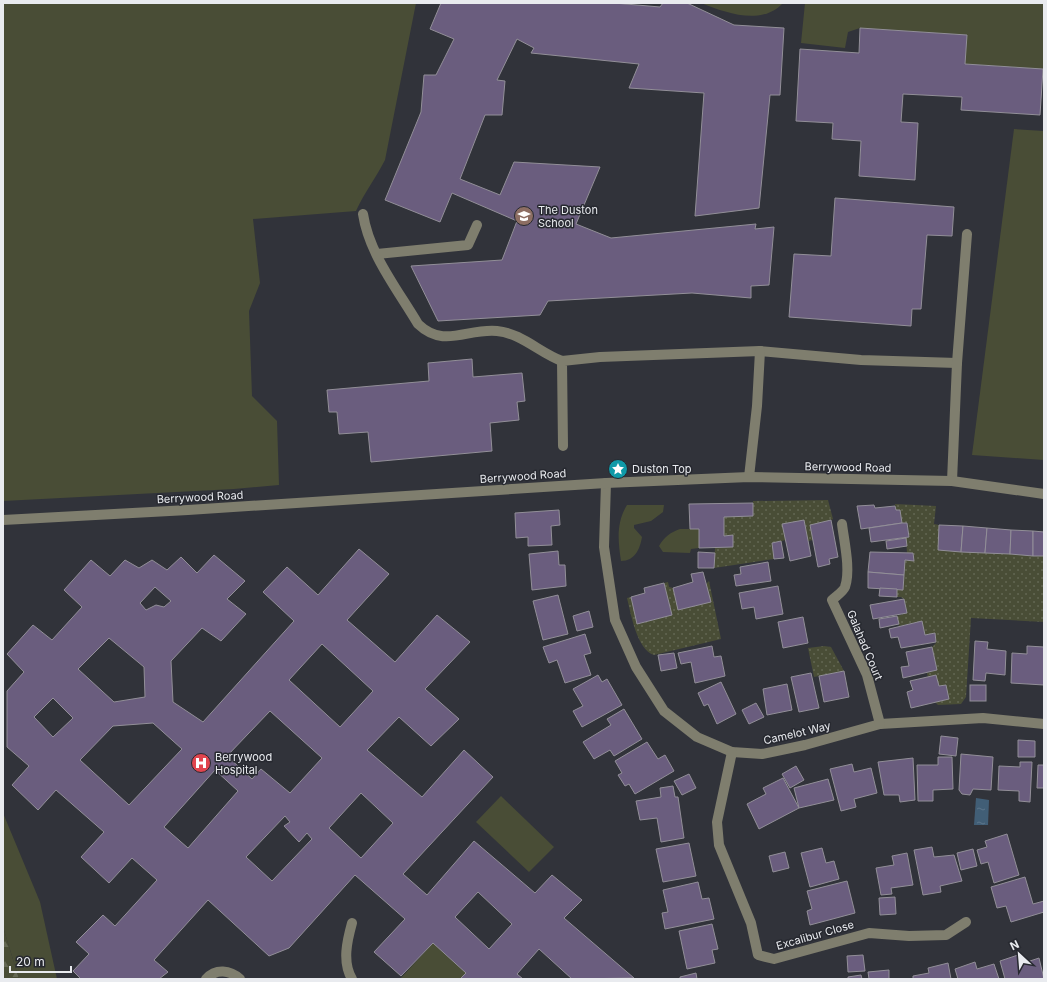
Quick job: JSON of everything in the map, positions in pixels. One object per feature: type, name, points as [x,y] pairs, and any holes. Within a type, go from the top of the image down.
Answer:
[{"type":"street","points":[[363,214],[366,230],[377,254],[418,324],[427,332],[441,337],[497,331],[511,334],[549,356],[562,360],[760,350],[861,360],[957,363]]},
{"type":"street","points":[[377,254],[468,245],[477,225]]},
{"type":"street","points":[[952,481],[957,363],[966,234]]},
{"type":"street","points":[[749,477],[757,406],[760,350]]},
{"type":"street","points":[[562,360],[563,446]]},
{"type":"street","name":"Berrywood Road","points":[[3,520],[606,483],[749,477],[952,481],[1044,494]]},
{"type":"street","name":"Camelot Way","points":[[606,483],[604,547],[615,620],[636,667],[664,711],[697,737],[732,752],[762,754],[805,745],[880,724],[983,718],[1044,724]]},
{"type":"street","name":"Galahad Court","points":[[842,524],[846,551],[846,581],[845,587],[832,600],[867,675],[880,724]]},
{"type":"street","name":"Excalibur Close","points":[[732,752],[717,822],[719,845],[752,922],[758,955],[774,959],[869,933],[909,936],[946,935],[966,922]]},
{"type":"street","points":[[352,923],[347,942],[346,960],[348,973],[352,979]]},
{"type":"street","points":[[206,979],[211,974],[224,971],[233,973],[240,979]]},
{"type":"green space","points":[[3,3],[416,3],[385,160],[356,211],[253,219],[260,283],[249,311],[252,396],[277,421],[279,485],[234,489],[3,501]]},
{"type":"green space","points":[[701,3],[783,3],[774,10],[765,14],[754,16],[732,13]]},
{"type":"green space","points":[[805,3],[1044,3],[1044,69],[965,64],[967,35],[860,28],[848,32],[845,48],[801,43]]},
{"type":"green space","points":[[1014,129],[1044,131],[1044,460],[972,455]]},
{"type":"green space","points":[[828,500],[833,519],[810,525],[813,540],[808,541],[804,520],[783,524],[786,540],[772,543],[774,559],[714,568],[715,548],[733,547],[733,536],[724,536],[724,517],[753,516],[753,501]]},
{"type":"green space","points":[[895,504],[936,506],[934,524],[939,525],[938,550],[1044,556],[1044,622],[971,618],[966,697],[961,704],[938,705],[935,702],[949,699],[946,685],[939,686],[927,675],[927,673],[937,670],[932,647],[936,643],[935,633],[925,635],[922,621],[899,626],[897,616],[907,613],[904,599],[897,597],[897,589],[903,590],[905,560],[914,560],[913,553],[907,553],[906,538],[909,537],[908,523],[902,523],[900,510],[896,510]]},
{"type":"green space","points":[[627,505],[664,505],[663,512],[651,521],[634,525],[634,528],[642,537],[640,546],[633,557],[621,561],[619,525]]},
{"type":"green space","points":[[680,529],[699,529],[699,548],[691,549],[690,553],[663,552],[659,546],[663,540],[668,535]]},
{"type":"green space","points":[[709,581],[721,639],[654,655],[648,652],[639,639],[627,598],[631,597],[638,624],[672,615],[664,583],[668,582],[669,587],[673,588],[679,610],[710,602],[706,584]]},
{"type":"green space","points":[[824,646],[831,647],[844,671],[814,677],[808,648]]},
{"type":"green space","points":[[501,796],[554,847],[529,872],[476,822]]},
{"type":"green space","points":[[3,813],[40,902],[57,979],[19,979],[3,927]]},
{"type":"green space","points":[[3,927],[19,979],[3,979]]},
{"type":"green space","points":[[433,943],[466,973],[460,979],[400,979]]},
{"type":"water","points":[[976,798],[989,800],[988,825],[974,825]]},
{"type":"building","points":[[441,3],[614,3],[660,7],[663,3],[687,3],[734,25],[784,28],[780,95],[770,95],[759,208],[695,216],[704,93],[629,88],[639,64],[531,53],[534,48],[517,39],[497,80],[505,81],[502,115],[485,115],[460,179],[500,195],[514,162],[600,167],[576,224],[611,238],[756,224],[755,229],[774,227],[769,285],[751,286],[751,298],[692,293],[548,301],[540,315],[438,321],[411,266],[502,260],[517,221],[452,193],[440,222],[385,200],[421,112],[424,75],[436,75],[454,39],[430,29]]},
{"type":"building","points":[[860,28],[967,35],[965,64],[1043,69],[1040,115],[961,110],[962,97],[903,94],[901,122],[918,123],[915,180],[859,176],[861,141],[832,139],[833,123],[796,121],[800,49],[859,53]]},
{"type":"building","points":[[835,198],[954,207],[952,236],[927,235],[921,309],[912,309],[911,326],[789,317],[794,254],[831,256]]},
{"type":"building","points":[[472,359],[473,377],[522,373],[525,401],[517,402],[519,420],[490,423],[492,451],[371,462],[368,432],[339,434],[337,412],[329,412],[327,390],[429,381],[428,363]]},
{"type":"building","points":[[753,503],[753,516],[724,517],[724,536],[733,535],[733,547],[699,548],[699,529],[690,529],[689,504]]},
{"type":"building","points":[[874,505],[875,508],[895,506],[896,510],[900,510],[902,523],[861,529],[857,506]]},
{"type":"building","points":[[559,510],[560,525],[551,526],[552,545],[528,546],[528,537],[516,538],[515,513]]},
{"type":"building","points":[[804,520],[811,556],[790,561],[782,524]]},
{"type":"building","points":[[831,520],[838,557],[829,559],[830,564],[818,567],[810,525]]},
{"type":"building","points":[[907,523],[909,537],[871,542],[869,528]]},
{"type":"building","points":[[939,525],[963,526],[961,552],[938,550]]},
{"type":"building","points":[[963,526],[987,528],[985,553],[961,552]]},
{"type":"building","points":[[987,528],[1011,530],[1010,554],[985,553]]},
{"type":"building","points":[[1011,530],[1033,531],[1033,556],[1010,554]]},
{"type":"building","points":[[1033,531],[1044,532],[1044,556],[1033,556]]},
{"type":"building","points":[[906,538],[907,546],[887,549],[886,541]]},
{"type":"building","points":[[781,541],[784,558],[774,559],[772,543]]},
{"type":"building","name":"Berrywood Hospital","points":[[359,549],[389,574],[347,620],[395,662],[437,615],[470,642],[425,689],[459,719],[431,746],[399,717],[367,750],[422,797],[464,750],[493,777],[403,874],[427,895],[474,841],[535,893],[552,875],[582,900],[564,918],[634,978],[572,979],[539,949],[517,974],[523,979],[460,979],[466,973],[433,943],[401,976],[374,952],[405,919],[355,875],[289,948],[269,956],[208,900],[154,960],[168,972],[159,979],[81,979],[73,971],[89,954],[76,942],[103,915],[115,926],[157,880],[132,858],[109,883],[81,857],[104,832],[56,790],[38,810],[12,785],[29,766],[7,747],[7,691],[24,672],[7,654],[33,625],[52,640],[82,607],[64,590],[91,560],[110,576],[125,560],[139,568],[152,560],[167,570],[181,557],[197,573],[214,555],[245,581],[227,599],[246,614],[221,641],[202,628],[171,661],[173,702],[203,722],[294,621],[263,592],[287,567],[318,595]],"holes":[[[155,587],[171,601],[164,607],[156,605],[146,610],[140,603]],[[109,638],[144,667],[145,697],[114,702],[78,669]],[[322,644],[373,691],[340,727],[289,680]],[[53,698],[73,718],[53,737],[34,717]],[[270,711],[322,758],[290,793],[261,769],[252,779],[227,756]],[[153,723],[182,749],[129,805],[80,760],[113,726]],[[215,770],[238,791],[188,848],[164,827]],[[361,793],[393,823],[361,858],[329,828]],[[285,816],[290,822],[284,826],[299,842],[307,833],[312,839],[272,881],[246,857]],[[478,892],[512,924],[489,949],[455,917]]]},
{"type":"building","points":[[558,551],[559,565],[565,565],[566,586],[532,590],[529,554]]},
{"type":"building","points":[[698,552],[715,553],[714,568],[698,568]]},
{"type":"building","points":[[870,552],[913,553],[914,561],[905,560],[904,575],[868,572]]},
{"type":"building","points":[[768,562],[771,581],[736,586],[734,575],[741,574],[740,567]]},
{"type":"building","points":[[703,572],[711,602],[678,610],[673,588],[693,582],[691,574]]},
{"type":"building","points":[[868,572],[904,575],[903,590],[868,588]]},
{"type":"building","points":[[664,583],[672,615],[637,624],[631,597],[645,593],[644,588]]},
{"type":"building","points":[[778,586],[783,614],[756,619],[754,607],[742,609],[739,593]]},
{"type":"building","points":[[880,588],[897,589],[897,597],[879,596]]},
{"type":"building","points":[[558,595],[568,634],[543,640],[533,601]]},
{"type":"building","points":[[904,599],[907,613],[873,619],[870,605]]},
{"type":"building","points":[[589,611],[593,627],[577,631],[573,616]]},
{"type":"building","points":[[897,616],[899,624],[880,628],[879,619]]},
{"type":"building","points":[[803,617],[808,643],[783,648],[778,622]]},
{"type":"building","points":[[922,621],[925,635],[935,633],[936,642],[901,648],[898,637],[891,638],[889,629]]},
{"type":"building","points":[[585,634],[591,653],[584,655],[591,675],[565,683],[557,660],[549,663],[543,647]]},
{"type":"building","points":[[975,641],[988,642],[987,649],[1006,651],[1005,675],[986,673],[985,681],[973,680]]},
{"type":"building","points":[[712,646],[714,657],[721,656],[725,676],[695,683],[691,662],[681,664],[678,653]]},
{"type":"building","points":[[1027,646],[1044,647],[1044,685],[1011,683],[1012,653],[1027,654]]},
{"type":"building","points":[[932,647],[937,670],[903,678],[901,667],[909,666],[906,652]]},
{"type":"building","points":[[674,653],[677,668],[661,671],[658,655]]},
{"type":"building","points":[[844,671],[849,697],[824,702],[819,676]]},
{"type":"building","points":[[811,673],[819,708],[799,712],[791,677]]},
{"type":"building","points":[[598,675],[602,682],[607,679],[622,705],[582,727],[573,711],[583,706],[573,689]]},
{"type":"building","points":[[936,675],[939,686],[946,685],[949,699],[911,708],[907,692],[913,690],[910,681]]},
{"type":"building","points":[[721,682],[736,714],[717,724],[708,704],[704,706],[698,693]]},
{"type":"building","points":[[787,684],[792,710],[767,715],[763,689]]},
{"type":"building","points":[[970,685],[986,685],[986,701],[970,701]]},
{"type":"building","points":[[756,703],[764,717],[749,724],[742,710]]},
{"type":"building","points":[[624,709],[642,739],[614,756],[610,750],[594,759],[583,742],[611,725],[607,719]]},
{"type":"building","points":[[941,736],[958,738],[956,756],[939,754]]},
{"type":"building","points":[[1018,740],[1035,741],[1035,757],[1018,757]]},
{"type":"building","points":[[647,742],[658,759],[665,755],[674,771],[635,794],[629,784],[625,786],[618,775],[622,773],[615,761]]},
{"type":"building","points":[[961,754],[993,757],[991,790],[973,789],[970,795],[962,794],[959,790]]},
{"type":"building","points":[[938,757],[952,757],[953,789],[933,790],[933,801],[918,801],[917,765],[938,765]]},
{"type":"building","points":[[913,758],[915,800],[900,802],[899,795],[884,795],[878,762]]},
{"type":"building","points":[[1020,762],[1032,762],[1030,802],[1019,801],[1019,791],[998,790],[999,766],[1020,767]]},
{"type":"building","points":[[852,764],[854,772],[871,768],[877,793],[854,799],[856,807],[841,811],[830,769]]},
{"type":"building","points":[[1038,765],[1044,765],[1044,788],[1037,788]]},
{"type":"building","points":[[796,766],[804,780],[790,788],[782,774]]},
{"type":"building","points":[[689,774],[696,788],[682,795],[674,781]]},
{"type":"building","points":[[783,778],[799,808],[759,829],[747,804],[766,794],[763,788]]},
{"type":"building","points":[[828,779],[834,800],[799,808],[794,788]]},
{"type":"building","points":[[673,786],[675,797],[678,797],[684,838],[661,842],[657,818],[640,820],[636,801],[661,797],[660,788]]},
{"type":"building","points":[[1007,834],[1019,875],[994,883],[988,862],[981,864],[977,850],[987,847],[985,841]]},
{"type":"building","points":[[689,843],[696,876],[663,882],[656,849]]},
{"type":"building","points":[[932,847],[934,857],[954,855],[962,881],[940,886],[941,892],[923,895],[914,850]]},
{"type":"building","points":[[822,848],[826,863],[834,861],[839,879],[810,887],[801,853]]},
{"type":"building","points":[[973,849],[977,866],[961,870],[957,853]]},
{"type":"building","points":[[785,852],[789,868],[773,872],[769,856]]},
{"type":"building","points":[[907,853],[913,885],[891,888],[892,894],[881,895],[876,868],[894,865],[892,856]]},
{"type":"building","points":[[1025,877],[1033,904],[1044,901],[1044,912],[1011,922],[1006,906],[997,908],[991,887]]},
{"type":"building","points":[[847,881],[855,913],[810,925],[807,911],[812,909],[807,891]]},
{"type":"building","points":[[698,882],[702,899],[709,898],[714,919],[665,929],[662,913],[668,912],[663,890]]},
{"type":"building","points":[[895,897],[896,914],[880,915],[879,898]]},
{"type":"building","points":[[712,924],[718,949],[712,950],[715,963],[687,969],[679,931]]},
{"type":"building","points":[[1021,954],[1024,963],[1039,958],[1044,979],[1005,979],[1000,961]]},
{"type":"building","points":[[863,955],[865,971],[848,972],[847,956]]},
{"type":"building","points":[[975,962],[977,969],[994,964],[999,979],[958,979],[955,969]]},
{"type":"building","points":[[948,963],[951,979],[913,979],[913,976],[929,973],[928,968]]},
{"type":"building","points":[[889,970],[889,979],[869,979],[868,972]]},
{"type":"building","points":[[696,973],[697,979],[680,979],[680,977]]},
{"type":"building","points":[[861,975],[862,979],[848,979],[848,977]]},
{"type":"place","name":"The Duston School","points":[[524,216]]},
{"type":"place","name":"Duston Top","points":[[618,469]]},
{"type":"place","name":"Berrywood Hospital","points":[[201,763]]}]
